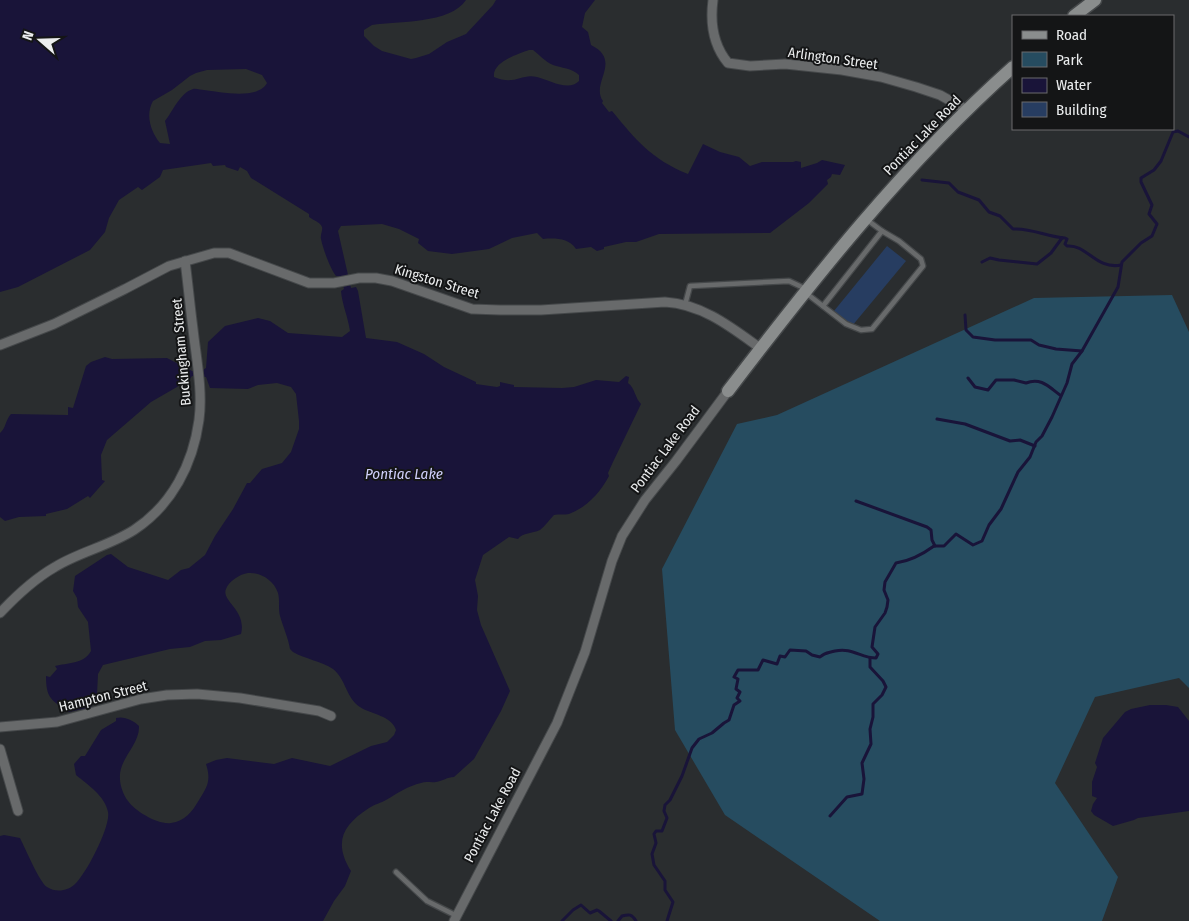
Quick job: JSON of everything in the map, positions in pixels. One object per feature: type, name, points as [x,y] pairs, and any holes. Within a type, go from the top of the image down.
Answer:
[{"type":"street","name":"Arlington Street","points":[[713,0],[711,12],[713,35],[720,54],[728,63],[750,66],[785,64],[851,72],[916,87],[940,95],[967,110]]},
{"type":"street","points":[[1075,15],[1095,0]]},
{"type":"street","name":"Pontiac Lake Road","points":[[455,919],[558,722],[585,652],[606,578],[622,536],[645,500],[760,348],[865,218],[967,110],[1012,68]]},
{"type":"street","name":"Kingston Street","points":[[0,345],[54,324],[162,270],[214,252],[229,253],[309,283],[334,283],[359,278],[376,278],[392,281],[472,308],[541,310],[665,302],[685,305],[697,308],[716,318],[760,348]]},
{"type":"street","name":"Buckingham Street","points":[[0,613],[28,586],[56,566],[112,542],[134,530],[156,513],[172,493],[184,473],[193,446],[199,418],[198,366],[185,261]]},
{"type":"street","name":"Hampton Street","points":[[0,727],[57,722],[141,699],[197,694],[240,698],[319,711],[331,716]]},
{"type":"street","points":[[0,749],[18,811]]},
{"type":"lane","points":[[685,305],[690,286],[789,281],[806,291],[846,324],[861,330],[872,329],[923,266],[922,259],[865,218]]},
{"type":"lane","points":[[823,306],[882,231]]},
{"type":"lane","points":[[396,872],[427,901],[455,919]]},
{"type":"green space","points":[[1172,295],[1189,332],[1189,688],[1179,678],[1095,697],[1055,783],[1118,877],[1102,921],[880,921],[725,815],[675,730],[662,569],[737,424],[777,415],[1034,298]]},
{"type":"water","name":"Pontiac Lake","points":[[0,0],[466,0],[458,8],[436,17],[409,22],[372,25],[364,30],[364,36],[382,51],[411,59],[429,54],[447,42],[466,34],[496,0],[595,0],[585,13],[582,27],[588,32],[591,45],[600,51],[605,58],[600,87],[602,103],[609,112],[612,111],[645,148],[664,162],[688,174],[703,144],[720,152],[739,157],[750,166],[762,162],[796,161],[801,162],[801,168],[822,160],[845,165],[840,175],[832,174],[827,180],[828,184],[809,203],[770,233],[659,234],[636,242],[626,242],[604,247],[604,249],[597,251],[591,247],[576,249],[566,241],[543,239],[537,233],[512,238],[489,249],[452,254],[428,251],[418,243],[419,239],[399,229],[382,224],[341,226],[338,231],[351,288],[356,287],[358,291],[366,338],[397,342],[424,354],[444,367],[476,382],[476,384],[497,387],[500,386],[500,382],[514,385],[514,387],[562,388],[574,387],[596,380],[619,382],[626,376],[629,377],[628,383],[641,404],[608,473],[609,476],[592,499],[582,508],[569,514],[554,515],[540,530],[522,535],[518,539],[509,537],[483,555],[475,580],[478,596],[477,610],[481,625],[510,691],[474,759],[454,777],[436,782],[423,782],[407,788],[373,805],[360,814],[347,828],[342,843],[346,861],[351,871],[345,886],[323,921],[0,921],[0,836],[20,838],[44,884],[54,890],[69,888],[75,884],[91,861],[106,828],[108,812],[100,796],[76,775],[74,764],[81,756],[85,756],[101,730],[116,721],[116,718],[128,719],[139,726],[136,739],[122,765],[120,772],[121,788],[131,805],[141,813],[154,820],[166,823],[180,820],[191,812],[208,783],[206,764],[216,760],[227,758],[274,764],[292,758],[330,766],[371,746],[387,742],[394,735],[396,730],[390,721],[365,710],[355,703],[341,678],[333,669],[290,649],[280,616],[279,596],[276,588],[262,575],[253,573],[238,576],[230,583],[225,593],[238,612],[242,626],[241,634],[221,640],[205,641],[190,647],[170,649],[103,665],[98,674],[97,695],[91,707],[69,712],[51,698],[47,689],[46,676],[50,677],[57,669],[55,666],[80,661],[91,651],[88,622],[78,607],[77,598],[73,591],[75,576],[111,554],[128,567],[168,580],[181,570],[189,568],[205,555],[247,483],[250,483],[262,469],[282,463],[291,452],[299,429],[299,421],[296,394],[291,387],[277,383],[258,385],[248,389],[210,388],[206,377],[192,376],[189,380],[151,402],[107,440],[101,455],[102,480],[105,481],[90,498],[88,496],[67,509],[46,514],[46,516],[19,517],[5,521],[0,517],[0,433],[9,417],[11,414],[68,415],[68,407],[73,408],[86,366],[91,362],[105,357],[112,359],[167,358],[192,371],[203,370],[206,368],[208,342],[225,326],[258,318],[270,321],[288,333],[342,337],[350,331],[341,291],[344,289],[341,277],[336,276],[331,268],[323,248],[321,225],[309,217],[309,214],[251,178],[247,171],[240,167],[238,171],[225,165],[213,166],[211,163],[163,170],[160,177],[142,190],[138,187],[119,200],[109,218],[105,232],[90,250],[18,287],[0,292]],"holes":[[[529,50],[533,50],[553,65],[576,73],[579,75],[579,81],[575,84],[564,85],[531,76],[513,80],[494,77],[494,72],[501,63]],[[246,69],[262,75],[267,83],[256,92],[238,94],[196,89],[188,91],[165,121],[170,144],[160,143],[154,134],[149,118],[153,101],[196,73],[207,70]]]},
{"type":"water","points":[[1150,705],[1178,707],[1189,721],[1189,811],[1138,818],[1113,826],[1094,815],[1091,811],[1097,798],[1092,796],[1092,782],[1097,767],[1095,763],[1103,738],[1125,712]]},
{"type":"building","points":[[887,246],[906,261],[852,326],[834,311]]},
{"type":"waterway","points":[[667,921],[673,902],[665,890],[665,881],[654,865],[652,854],[656,843],[654,834],[656,831],[662,831],[667,818],[664,811],[665,805],[670,800],[682,776],[692,748],[699,739],[712,733],[729,720],[734,705],[740,701],[737,698],[740,692],[736,689],[738,679],[734,677],[738,670],[758,670],[763,660],[777,664],[780,656],[785,657],[790,650],[806,651],[820,657],[823,654],[846,650],[876,658],[878,654],[872,647],[875,627],[887,607],[888,600],[884,590],[885,582],[896,563],[916,557],[934,546],[944,546],[956,534],[973,545],[982,541],[989,525],[1001,509],[1018,472],[1030,457],[1036,442],[1042,436],[1052,417],[1067,383],[1072,364],[1082,351],[1118,287],[1122,262],[1141,243],[1152,236],[1157,224],[1149,214],[1152,205],[1141,182],[1141,178],[1154,170],[1161,161],[1173,132],[1178,131],[1189,137]]},
{"type":"waterway","points":[[922,180],[949,183],[958,192],[979,200],[989,212],[1000,216],[1013,229],[1065,238],[1067,239],[1065,244],[1067,246],[1074,246],[1098,261],[1112,266],[1121,265]]},
{"type":"waterway","points":[[982,262],[990,258],[1037,264],[1051,253],[1062,238]]},
{"type":"waterway","points":[[965,315],[966,330],[973,337],[995,340],[1031,340],[1039,345],[1056,349],[1082,351]]},
{"type":"waterway","points":[[968,378],[975,387],[988,390],[996,380],[1014,380],[1026,383],[1036,381],[1060,395]]},
{"type":"waterway","points":[[937,419],[965,424],[1010,441],[1020,440],[1035,446]]},
{"type":"waterway","points":[[856,501],[927,527],[931,530],[935,546]]},
{"type":"waterway","points":[[830,816],[847,797],[862,794],[864,779],[862,763],[871,744],[870,729],[873,717],[873,704],[882,695],[886,687],[870,667],[870,658]]},
{"type":"waterway","points":[[562,921],[581,905],[590,913],[599,911],[611,921]]},
{"type":"waterway","points":[[618,921],[622,916],[628,915],[632,916],[636,921]]}]
